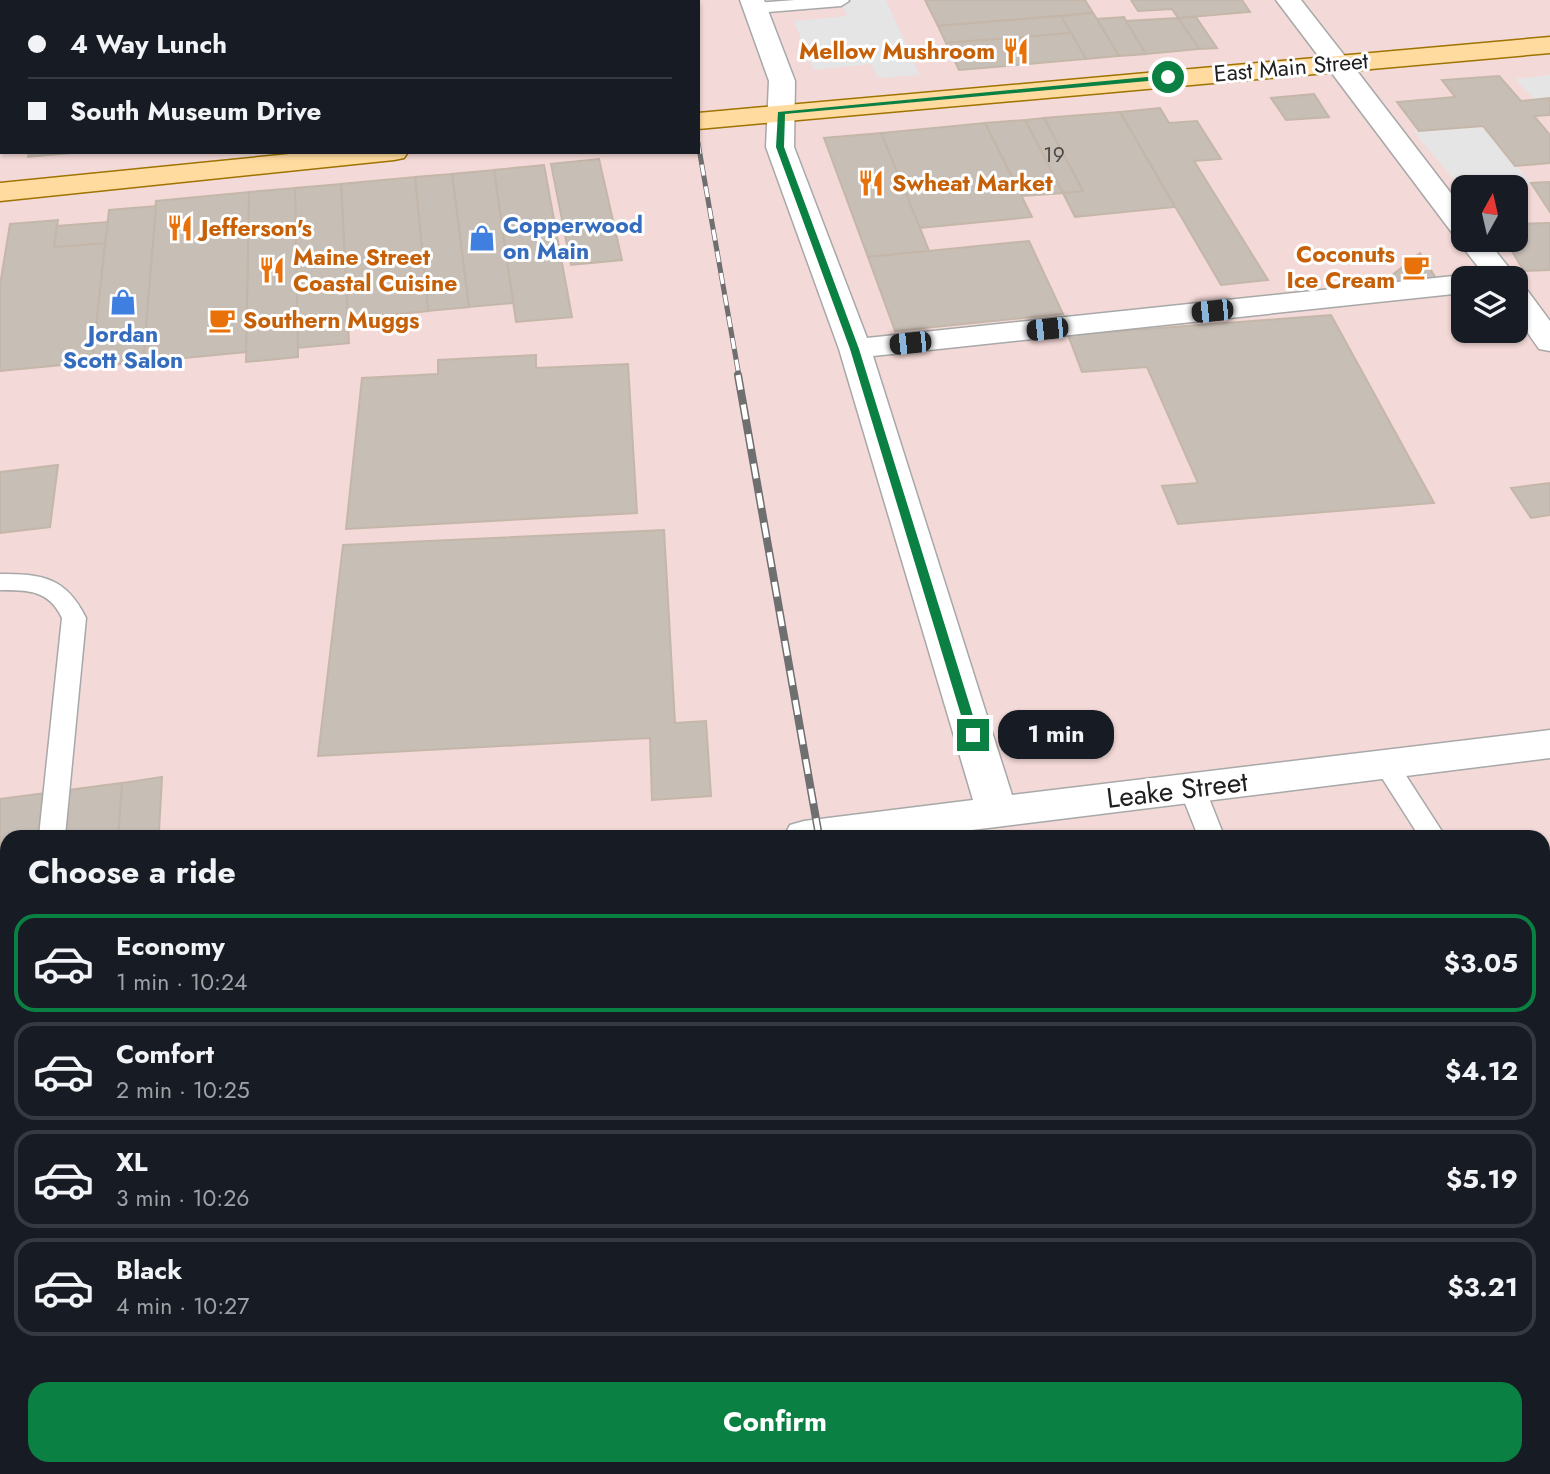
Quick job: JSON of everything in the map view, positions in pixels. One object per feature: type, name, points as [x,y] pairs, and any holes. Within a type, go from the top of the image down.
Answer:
[{"type":"main road","name":"East Main Street","points":[[700,121],[1550,46]]},
{"type":"main road","points":[[0,191],[374,154]]},
{"type":"street","points":[[1288,0],[1451,212]]},
{"type":"street","points":[[753,4],[782,81],[780,147],[855,349],[997,812]]},
{"type":"street","points":[[1481,252],[1493,266]]},
{"type":"street","points":[[855,349],[1451,285]]},
{"type":"street","points":[[1528,312],[1550,342]]},
{"type":"street","name":"Leake Street","points":[[852,830],[1550,744]]},
{"type":"lane","points":[[753,4],[841,1]]},
{"type":"lane","points":[[0,582],[44,586],[60,593],[74,618],[53,830]]},
{"type":"lane","points":[[1385,764],[1428,830]]},
{"type":"lane","points":[[1192,788],[1209,830]]},
{"type":"shaded area","points":[[700,0],[1550,0],[1550,830],[0,830],[0,154],[700,154]]},
{"type":"shaded area","points":[[840,0],[886,0],[920,75],[878,78],[871,64],[813,70],[794,21],[847,16]]},
{"type":"shaded area","points":[[1550,75],[1550,98],[1535,100],[1515,79]]},
{"type":"shaded area","points":[[1485,127],[1524,175],[1451,176],[1413,131]]},
{"type":"building","points":[[925,0],[1085,0],[1093,13],[938,26]]},
{"type":"building","points":[[1131,0],[1242,0],[1250,12],[1178,18],[1172,9],[1138,11]]},
{"type":"building","points":[[1093,13],[1119,56],[1086,59],[1061,16]]},
{"type":"building","points":[[1061,16],[1071,33],[946,43],[938,26]]},
{"type":"building","points":[[1124,17],[1146,54],[1119,56],[1097,19]]},
{"type":"building","points":[[1196,17],[1217,48],[1199,49],[1178,18]]},
{"type":"building","points":[[1178,18],[1199,49],[1146,54],[1126,21]]},
{"type":"building","name":"Mellow Mushroom","points":[[1071,33],[1086,59],[959,70],[946,43]]},
{"type":"building","points":[[1499,76],[1521,101],[1550,98],[1550,115],[1534,116],[1550,135],[1550,163],[1515,166],[1483,126],[1419,131],[1397,102],[1455,97],[1442,80]]},
{"type":"building","points":[[1314,94],[1329,117],[1286,120],[1271,98]]},
{"type":"building","points":[[1160,108],[1169,123],[1197,121],[1221,159],[1194,161],[1268,280],[1221,285],[1120,112]]},
{"type":"building","points":[[1120,112],[1175,207],[1075,217],[1063,193],[1083,191],[1044,118]]},
{"type":"building","points":[[1044,118],[1083,191],[1063,193],[1025,120]]},
{"type":"building","points":[[1025,120],[1063,193],[1022,196],[985,123]]},
{"type":"building","points":[[985,123],[1032,217],[920,228],[881,133]]},
{"type":"building","name":"Swheat Market","points":[[881,133],[929,251],[868,257],[824,138]]},
{"type":"building","points":[[29,154],[60,154],[28,157]]},
{"type":"building","points":[[599,159],[622,260],[571,265],[551,164]]},
{"type":"building","points":[[544,165],[572,317],[516,322],[494,170]]},
{"type":"building","name":"Copperwood on Main","points":[[494,170],[513,303],[469,307],[452,174]]},
{"type":"building","points":[[452,174],[469,307],[428,311],[415,177]]},
{"type":"building","points":[[415,177],[428,311],[348,319],[341,184]]},
{"type":"building","points":[[1550,182],[1550,212],[1531,183]]},
{"type":"building","points":[[341,184],[349,343],[297,348],[295,188]]},
{"type":"building","name":"Maine Street Coastal Cuisine","points":[[295,188],[298,357],[246,362],[249,192]]},
{"type":"building","points":[[249,192],[246,352],[143,362],[156,201]]},
{"type":"building","name":"Jordan Scott Salon","points":[[156,206],[143,362],[91,367],[109,210]]},
{"type":"building","points":[[58,220],[54,247],[105,243],[92,362],[0,371],[0,285],[10,224]]},
{"type":"building","points":[[108,222],[105,243],[54,247],[57,226]]},
{"type":"building","points":[[1550,223],[1550,270],[1528,271],[1528,266],[1521,266],[1512,252],[1528,252],[1528,224]]},
{"type":"building","points":[[1029,241],[1063,314],[895,331],[868,257]]},
{"type":"building","name":"Coconuts Ice Cream","points":[[1420,253],[1439,283],[1387,288],[1386,280]]},
{"type":"building","points":[[1331,315],[1434,503],[1178,524],[1162,486],[1198,483],[1147,367],[1082,372],[1068,335]]},
{"type":"building","points":[[536,355],[536,368],[628,364],[637,513],[346,529],[362,378],[438,374],[438,360]]},
{"type":"building","points":[[58,465],[50,527],[0,533],[0,472]]},
{"type":"building","points":[[1550,483],[1550,515],[1531,518],[1511,488]]},
{"type":"building","points":[[664,530],[675,723],[706,721],[711,796],[652,800],[650,738],[318,756],[343,545]]},
{"type":"building","points":[[162,777],[159,830],[118,830],[122,783]]},
{"type":"building","points":[[122,783],[118,830],[0,830],[0,799]]},
{"type":"railway","points":[[700,154],[739,376]]},
{"type":"railway","points":[[738,375],[818,830]]},
{"type":"place","name":"Mellow Mushroom","points":[[1016,51]]},
{"type":"place","name":"Swheat Market","points":[[871,183]]},
{"type":"place","name":"Jefferson's","points":[[180,228]]},
{"type":"place","name":"Copperwood on Main","points":[[482,238]]},
{"type":"place","name":"Coconuts Ice Cream","points":[[1416,267]]},
{"type":"place","name":"Maine Street Coastal Cuisine","points":[[272,270]]},
{"type":"place","name":"Jordan Scott Salon","points":[[123,302]]},
{"type":"place","name":"Southern Muggs","points":[[222,320]]},
{"type":"route","points":[[973,735],[855,349],[780,147],[782,112],[1168,77]]}]
